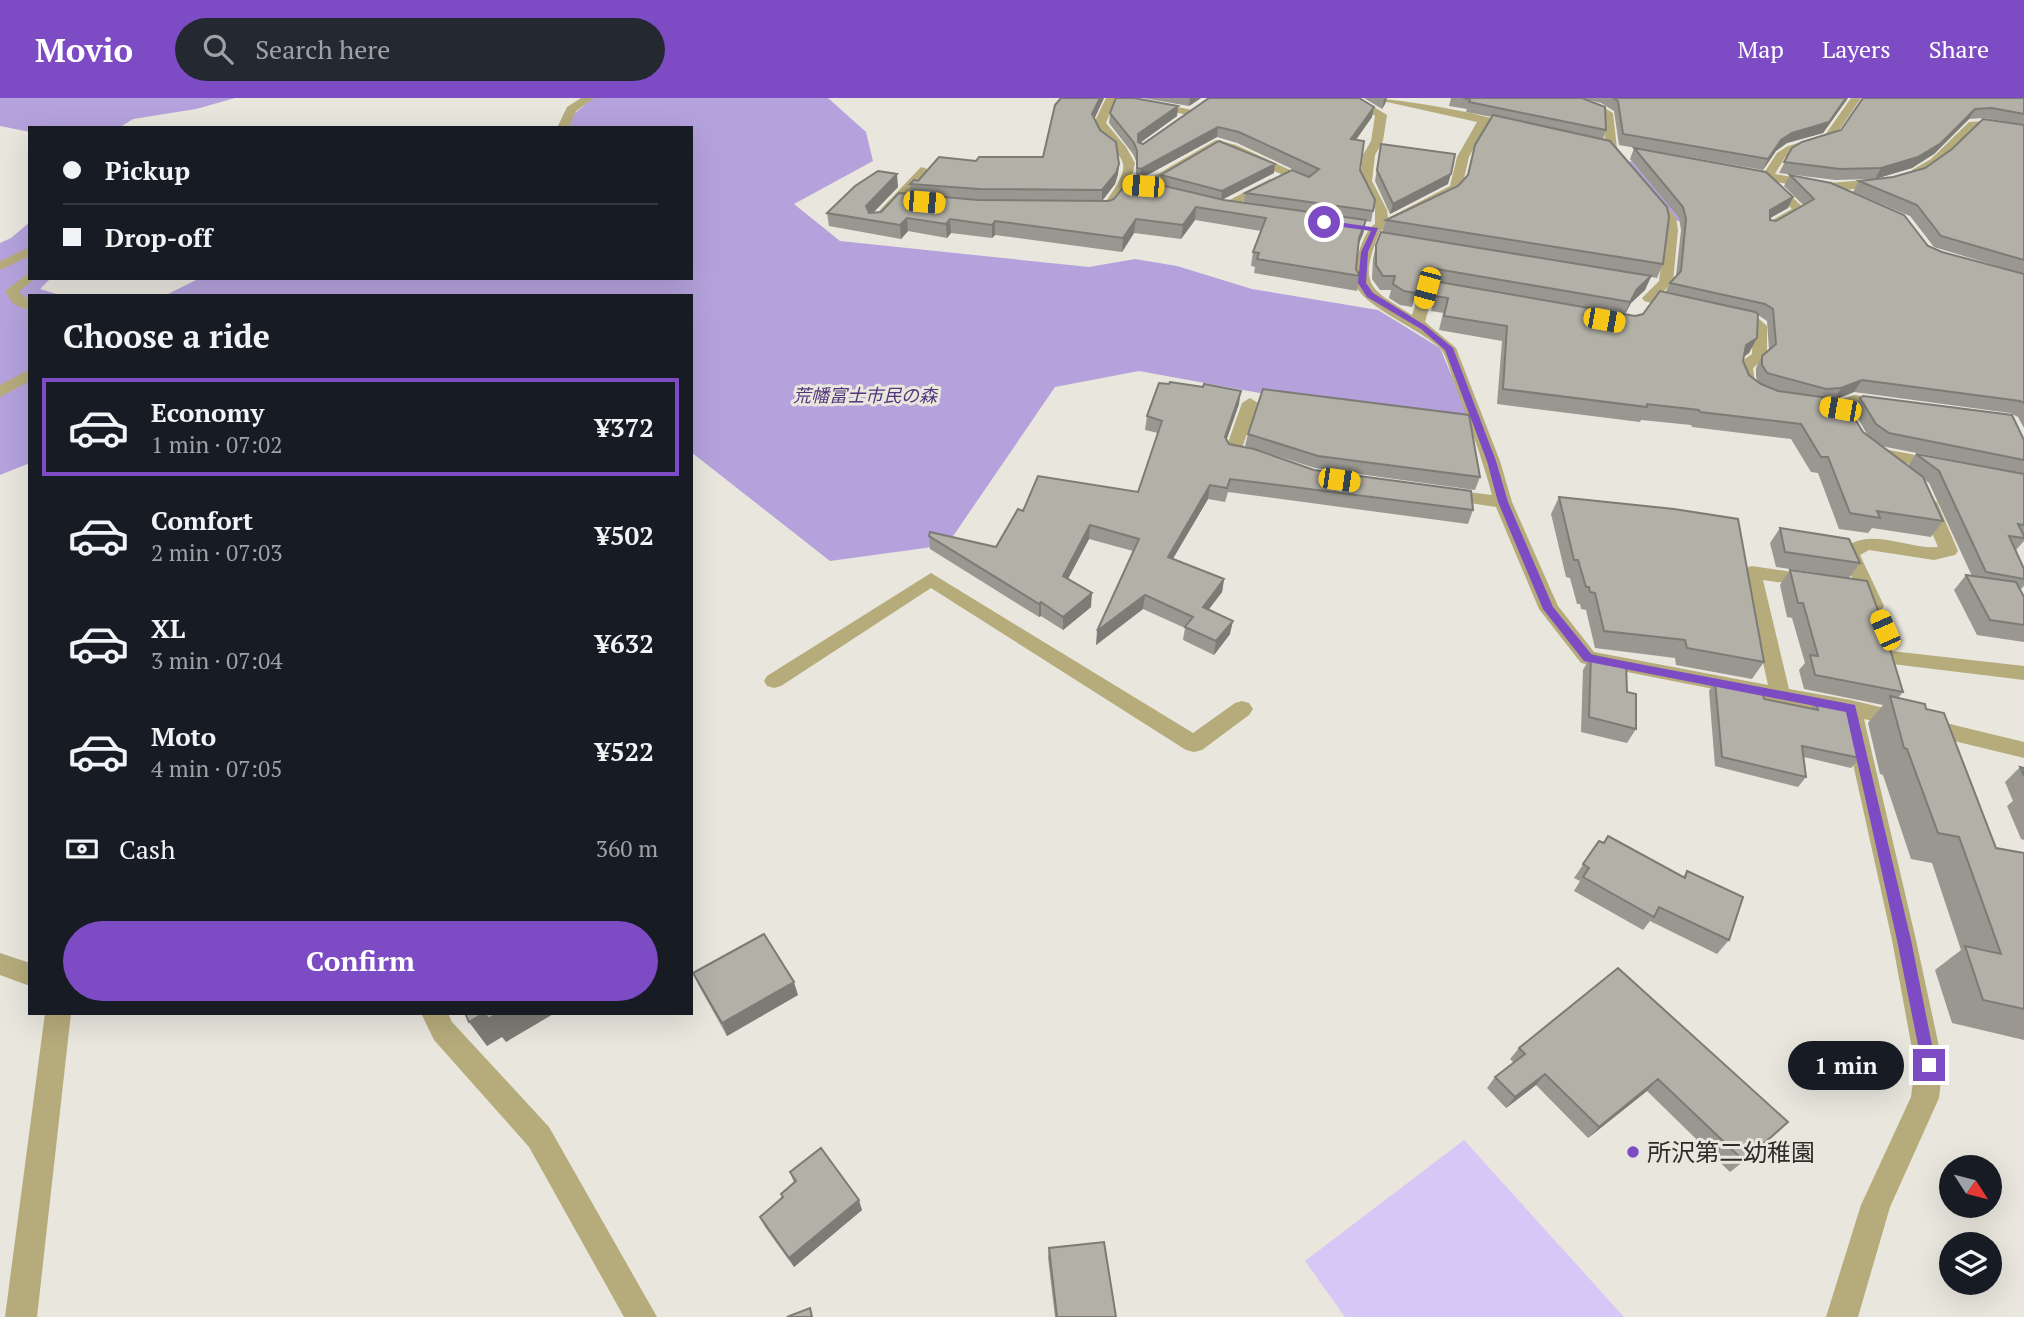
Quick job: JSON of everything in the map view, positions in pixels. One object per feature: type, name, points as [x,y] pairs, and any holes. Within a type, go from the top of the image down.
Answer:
[{"type":"street","points":[[564,126],[571,109],[589,98]]},
{"type":"street","points":[[1351,98],[1381,115],[1377,141],[1369,155],[1366,181],[1381,210],[1375,232],[1365,252],[1362,283],[1370,295],[1417,324],[1449,348],[1488,449],[1503,502],[1549,609],[1588,658],[1851,708],[1906,714],[2024,750]]},
{"type":"street","points":[[1374,98],[1510,125]]},
{"type":"street","points":[[1561,98],[1599,108],[1609,115],[1605,147],[1670,218],[1670,259],[1650,294],[1692,309]]},
{"type":"street","points":[[1771,226],[1800,210],[1770,183],[1781,155],[1792,148],[1829,137],[1856,98]]},
{"type":"street","points":[[1115,99],[1100,123],[1105,136],[1124,150],[1143,149]]},
{"type":"street","points":[[1136,102],[1187,116],[1202,105]]},
{"type":"street","points":[[1375,232],[1448,194],[1456,187],[1463,157],[1484,120]]},
{"type":"street","points":[[1903,180],[1935,162],[1973,124],[2024,131]]},
{"type":"street","points":[[1126,184],[1150,188],[1197,152],[1216,143],[1308,181]]},
{"type":"street","points":[[1605,147],[1631,154]]},
{"type":"street","points":[[1094,208],[1107,208],[1126,184],[1129,174],[1124,150]]},
{"type":"street","points":[[1172,150],[1197,152]]},
{"type":"street","points":[[875,221],[925,170]]},
{"type":"street","points":[[1729,170],[1827,187],[1889,182],[1893,190]]},
{"type":"street","points":[[1248,211],[1217,206],[1290,173]]},
{"type":"street","points":[[1827,187],[1853,200]]},
{"type":"street","points":[[897,200],[911,201]]},
{"type":"street","points":[[0,266],[28,252]]},
{"type":"street","points":[[28,278],[12,292],[18,301],[28,306]]},
{"type":"street","points":[[1417,324],[1427,288],[1481,298]]},
{"type":"street","points":[[1718,315],[1753,321],[1760,326],[1759,356],[1746,364],[1744,375],[1751,389],[1766,397]]},
{"type":"street","points":[[0,393],[28,375]]},
{"type":"street","points":[[1839,412],[1843,404],[1854,400],[1906,407]]},
{"type":"street","points":[[1250,403],[1233,451],[1268,460]]},
{"type":"street","points":[[1903,473],[1867,446],[1956,467]]},
{"type":"street","points":[[1880,620],[1850,553],[1866,544],[1934,554],[1949,551],[1922,488]]},
{"type":"street","points":[[1421,491],[1503,502]]},
{"type":"street","points":[[1780,694],[1752,572],[1866,589]]},
{"type":"street","points":[[774,681],[931,579],[1194,744],[1242,709]]},
{"type":"street","points":[[1891,656],[2024,673]]},
{"type":"street","points":[[1842,1317],[1876,1205],[1926,1098],[1929,1065],[1904,940],[1851,708]]},
{"type":"street","points":[[0,964],[28,974]]},
{"type":"street","points":[[21,1317],[58,1015]]},
{"type":"street","points":[[435,1015],[443,1031],[539,1137],[641,1317]]},
{"type":"shaded area","points":[[1464,1140],[1624,1317],[1345,1317],[1305,1261]]},
{"type":"green space","points":[[0,98],[235,98],[196,109],[133,119],[122,126],[28,126],[28,132],[0,126]]},
{"type":"green space","name":"荒幡富士市民の森","points":[[593,98],[828,98],[866,132],[873,161],[794,204],[840,241],[1089,267],[1135,259],[1177,266],[1252,289],[1378,310],[1440,348],[1475,432],[1139,371],[1055,387],[947,545],[830,561],[693,454],[693,294],[168,294],[196,280],[693,280],[693,126],[559,126]]},
{"type":"green space","points":[[28,224],[28,280],[49,280],[40,289],[56,294],[28,294],[28,464],[0,475],[0,243],[11,238]]},
{"type":"building","points":[[1061,98],[1100,98],[1092,114],[1100,130],[1116,142],[1119,164],[1116,173],[1102,190],[979,189],[910,184],[914,180],[918,181],[939,157],[976,161],[979,157],[1043,157],[1055,105]]},
{"type":"building","points":[[1116,98],[1134,98],[1178,106],[1138,134],[1138,142],[1143,144],[1209,98],[1359,98],[1374,107],[1351,139],[1364,141],[1360,170],[1375,200],[1373,211],[1245,193],[1292,170],[1309,177],[1319,169],[1239,132],[1218,127],[1141,169],[1137,168],[1134,143],[1110,113]]},
{"type":"building","points":[[1463,98],[1582,98],[1605,107],[1606,130],[1469,102],[1470,99]]},
{"type":"building","points":[[1613,98],[1846,98],[1829,122],[1792,133],[1781,140],[1768,159],[1623,134],[1618,101]]},
{"type":"building","points":[[1863,98],[2024,98],[2024,114],[1992,108],[1975,109],[1941,143],[1918,157],[1881,168],[1840,169],[1784,162],[1792,148],[1802,142],[1841,130]]},
{"type":"building","points":[[1493,115],[1610,141],[1667,207],[1669,217],[1663,264],[1386,220],[1458,186],[1468,175],[1475,145]]},
{"type":"building","points":[[1983,119],[2024,125],[2024,260],[1941,236],[1917,205],[1859,181],[1893,177],[1925,168],[1952,149]]},
{"type":"building","points":[[1219,141],[1275,164],[1222,191],[1161,175]]},
{"type":"building","points":[[1381,144],[1455,154],[1451,174],[1393,204],[1377,170]]},
{"type":"building","points":[[1634,148],[1766,172],[1793,197],[1770,210],[1770,220],[1776,221],[1814,199],[1790,175],[1831,183],[1904,215],[1928,246],[2024,274],[2024,403],[1862,380],[1841,388],[1826,389],[1767,373],[1762,365],[1762,356],[1776,344],[1773,309],[1765,304],[1670,283],[1681,271],[1686,219],[1683,207]]},
{"type":"building","points":[[878,171],[897,174],[866,206],[869,213],[881,212],[899,193],[978,200],[1109,201],[1114,199],[1131,178],[1224,200],[1366,220],[1359,238],[1356,269],[1360,276],[1257,259],[1259,253],[1253,252],[1266,218],[1196,207],[1183,225],[1136,219],[1123,238],[995,221],[992,225],[950,219],[946,224],[907,218],[900,225],[827,213],[855,186]]},
{"type":"building","points":[[1381,232],[1651,276],[1637,289],[1630,302],[1431,268],[1421,273],[1416,293],[1404,291],[1393,284],[1395,276],[1383,276],[1376,265],[1376,245]]},
{"type":"building","points":[[1439,282],[1635,316],[1643,314],[1660,291],[1755,312],[1758,314],[1757,338],[1746,345],[1743,361],[1749,375],[1778,391],[1843,400],[1863,432],[1923,477],[1943,521],[1877,511],[1880,518],[1850,513],[1828,457],[1821,457],[1801,424],[1503,389],[1507,326],[1444,316],[1448,298],[1435,296]]},
{"type":"building","points":[[1159,383],[1203,387],[1204,384],[1241,391],[1225,437],[1229,444],[1254,449],[1314,470],[1471,491],[1473,510],[1230,479],[1227,488],[1210,485],[1168,557],[1224,579],[1203,607],[1233,621],[1216,641],[1185,627],[1193,617],[1145,595],[1097,631],[1139,539],[1090,525],[1063,576],[1092,593],[1063,617],[929,536],[930,532],[996,547],[1018,509],[1023,511],[1038,476],[1138,492],[1162,421],[1147,416]]},
{"type":"building","points":[[1263,389],[1469,415],[1480,477],[1318,456],[1248,434]]},
{"type":"building","points":[[1863,396],[2012,415],[2024,440],[2024,460],[1889,433],[1876,424],[1860,398]]},
{"type":"building","points":[[1916,454],[2024,474],[2024,525],[2018,524],[2024,538],[2009,536],[2024,569],[2024,579],[1986,572],[1939,471]]},
{"type":"building","points":[[1559,497],[1674,509],[1738,519],[1764,662],[1687,648],[1685,640],[1604,631],[1595,593],[1586,587],[1578,560],[1574,560]]},
{"type":"building","points":[[1780,528],[1849,539],[1860,563],[1785,552]]},
{"type":"building","points":[[1790,570],[1867,581],[1903,692],[1815,675],[1810,655],[1818,656],[1803,603],[1798,603]]},
{"type":"building","points":[[1966,575],[2016,582],[2024,597],[2024,625],[1990,620]]},
{"type":"building","points":[[1591,655],[1626,663],[1627,692],[1636,694],[1636,729],[1589,717]]},
{"type":"building","points":[[1715,681],[1762,690],[1764,699],[1818,710],[1816,701],[1848,707],[1860,758],[1802,746],[1806,777],[1722,757]]},
{"type":"building","points":[[1890,696],[1925,704],[1926,709],[1944,713],[1996,848],[2024,853],[2024,1009],[1983,1000],[1965,946],[2001,954],[1959,837],[1938,833],[1907,749],[1904,748]]},
{"type":"building","points":[[1608,836],[1685,878],[1687,871],[1743,897],[1729,940],[1659,907],[1654,917],[1583,877],[1589,868],[1583,864],[1599,841],[1604,843]]},
{"type":"building","points":[[764,934],[794,982],[722,1023],[693,973]]},
{"type":"building","points":[[1618,968],[1788,1122],[1744,1161],[1658,1079],[1599,1127],[1545,1074],[1515,1097],[1495,1077],[1525,1054],[1519,1048]]},
{"type":"building","points":[[466,1015],[481,1015],[469,1022]]},
{"type":"building","points":[[821,1148],[859,1200],[789,1258],[760,1217],[783,1197],[781,1194],[796,1181],[790,1172]]},
{"type":"building","points":[[1104,1242],[1116,1317],[1057,1317],[1049,1248]]},
{"type":"building","points":[[810,1308],[812,1317],[787,1317]]},
{"type":"waterway","points":[[1631,164],[1677,218],[1689,222]]},
{"type":"place","name":"所沢第二幼稚園","points":[[1633,1152]]},
{"type":"route","points":[[1324,222],[1375,229],[1365,252],[1362,283],[1370,295],[1423,328],[1449,348],[1492,461],[1503,502],[1549,609],[1588,658],[1851,708],[1904,940],[1929,1065]]}]
